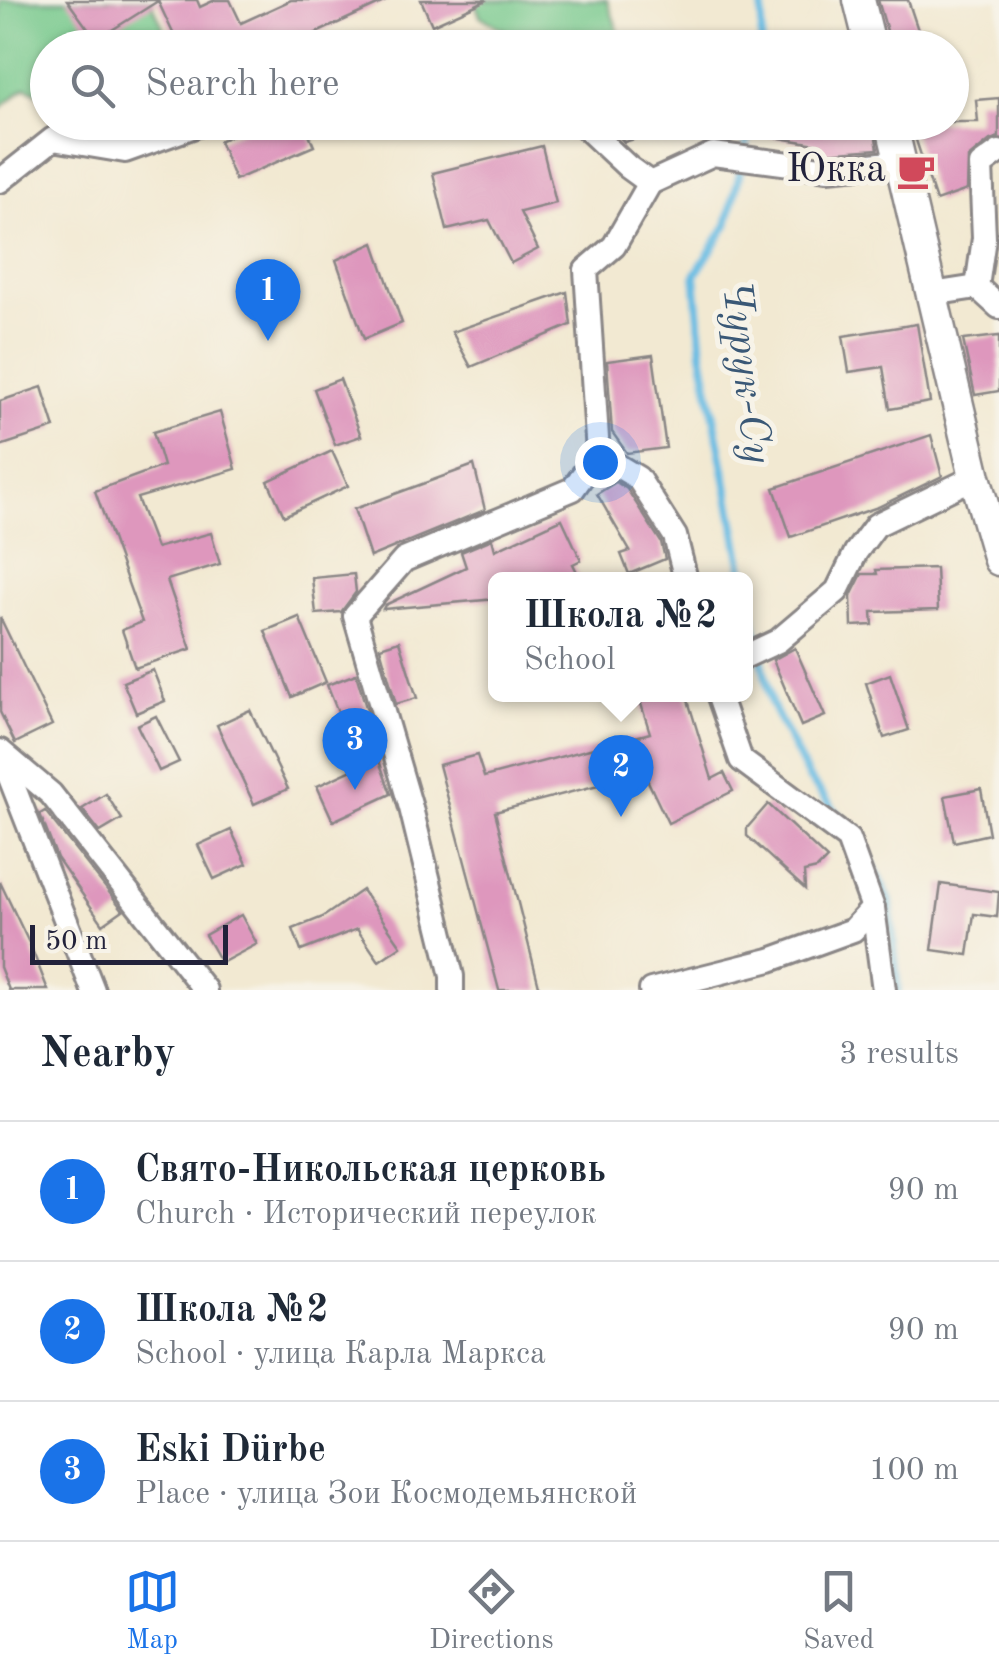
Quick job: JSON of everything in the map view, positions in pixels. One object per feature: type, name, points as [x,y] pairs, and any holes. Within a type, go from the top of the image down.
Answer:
[{"type":"main road","points":[[858,0],[866,30]]},
{"type":"main road","points":[[895,140],[999,560]]},
{"type":"street","points":[[0,181],[52,140]]},
{"type":"street","points":[[59,140],[125,152],[157,140]]},
{"type":"street","points":[[599,140],[650,183]]},
{"type":"street","points":[[977,287],[984,238],[981,166],[999,152]]},
{"type":"street","points":[[452,990],[452,976],[411,808],[355,616],[404,560],[573,489],[598,454],[586,270],[614,246],[650,183],[714,154],[828,170],[901,162]]},
{"type":"street","points":[[932,294],[977,287]]},
{"type":"street","points":[[977,287],[999,307]]},
{"type":"street","points":[[598,454],[638,478],[676,536],[684,572]]},
{"type":"street","points":[[753,653],[778,641],[838,592],[856,552],[876,525],[976,477]]},
{"type":"street","points":[[721,702],[742,760],[848,838],[873,908],[884,990]]},
{"type":"street","points":[[0,751],[93,990]]},
{"type":"street","points":[[0,751],[51,794],[205,990]]},
{"type":"street","points":[[650,990],[770,960],[853,930],[873,908]]},
{"type":"green space","points":[[0,0],[151,0],[164,30],[30,30],[30,89],[26,87],[0,108]]},
{"type":"green space","points":[[474,0],[607,0],[618,30],[503,30],[480,16]]},
{"type":"building","points":[[67,0],[197,0],[200,7],[215,0],[230,0],[241,23],[291,0],[388,0],[323,30],[172,30],[158,1],[112,30],[89,30]]},
{"type":"building","points":[[421,0],[487,0],[432,25]]},
{"type":"building","points":[[878,0],[908,0],[918,30],[887,30]]},
{"type":"building","points":[[999,98],[999,137],[968,158],[967,190],[936,201],[916,140],[969,140],[969,122],[978,122],[976,100]]},
{"type":"building","points":[[312,140],[314,146],[235,180],[219,141]]},
{"type":"building","points":[[791,140],[876,140],[878,149],[825,153],[821,145]]},
{"type":"building","points":[[542,146],[556,203],[520,212],[538,249],[511,263],[489,220],[447,230],[433,173]]},
{"type":"building","points":[[374,243],[402,323],[364,339],[336,260]]},
{"type":"building","points":[[567,292],[571,325],[471,367],[452,332]]},
{"type":"building","points":[[917,324],[930,402],[890,409],[883,367],[849,372],[843,336]]},
{"type":"building","points":[[999,336],[999,391],[975,395],[963,340]]},
{"type":"building","points":[[653,355],[666,448],[627,453],[612,432],[607,361]]},
{"type":"building","points":[[340,379],[361,436],[335,445],[314,389]]},
{"type":"building","points":[[42,387],[55,428],[0,446],[0,401]]},
{"type":"building","points":[[220,412],[236,469],[137,498],[156,548],[211,533],[220,564],[167,580],[191,649],[135,668],[122,630],[142,622],[95,491],[163,466],[153,432]]},
{"type":"building","points":[[931,435],[942,476],[878,507],[791,537],[774,488]]},
{"type":"building","points":[[332,451],[348,486],[284,516],[268,481]]},
{"type":"building","points":[[474,465],[485,510],[370,557],[354,509]]},
{"type":"building","points":[[616,482],[627,489],[661,542],[665,559],[628,572],[621,554],[630,551],[597,494]]},
{"type":"building","points":[[562,519],[581,560],[573,564],[577,572],[488,572],[488,600],[383,609],[466,567],[461,552],[492,539],[495,550]]},
{"type":"building","points":[[936,568],[938,610],[872,612],[873,625],[852,626],[851,596],[862,574]]},
{"type":"building","points":[[354,574],[356,592],[341,612],[316,614],[312,578]]},
{"type":"building","points":[[0,617],[52,725],[15,743],[0,712]]},
{"type":"building","points":[[299,617],[326,682],[292,697],[265,631]]},
{"type":"building","points":[[399,641],[417,698],[396,704],[380,647]]},
{"type":"building","points":[[795,648],[825,716],[801,726],[773,660]]},
{"type":"building","points":[[153,670],[165,701],[136,713],[123,682]]},
{"type":"building","points":[[356,674],[370,721],[345,730],[327,685]]},
{"type":"building","points":[[890,674],[909,730],[884,738],[866,683]]},
{"type":"building","points":[[640,702],[688,702],[712,779],[724,773],[733,791],[668,823],[644,773],[495,812],[540,990],[499,990],[439,765],[477,755],[484,777],[650,733]]},
{"type":"building","points":[[250,710],[288,789],[254,804],[217,725]]},
{"type":"building","points":[[156,716],[179,762],[159,771],[137,725]]},
{"type":"building","points":[[378,758],[391,794],[333,821],[317,786]]},
{"type":"building","points":[[981,789],[989,834],[954,842],[945,796]]},
{"type":"building","points":[[106,794],[122,819],[100,832],[82,809]]},
{"type":"building","points":[[768,804],[827,859],[817,869],[804,872],[805,889],[747,836],[747,828]]},
{"type":"building","points":[[45,811],[123,910],[103,924],[57,858],[40,814]]},
{"type":"building","points":[[231,830],[247,864],[214,879],[198,845]]},
{"type":"building","points":[[0,882],[48,990],[9,990],[0,967]]},
{"type":"building","points":[[941,884],[999,892],[997,917],[974,914],[968,955],[932,950]]},
{"type":"building","points":[[362,890],[401,946],[379,961],[357,929],[301,951],[293,929],[323,917]]},
{"type":"building","points":[[241,915],[257,944],[221,963],[205,935]]},
{"type":"waterway","name":"Чурук-Су","points":[[762,30],[763,0]]},
{"type":"waterway","name":"Чурук-Су","points":[[743,572],[702,353],[695,275],[727,225],[748,140]]},
{"type":"waterway","name":"Чурук-Су","points":[[753,619],[771,703],[808,777],[862,844],[890,901],[898,990]]},
{"type":"place","name":"Юкка","points":[[916,171]]},
{"type":"place","name":"Свято-Никольская церковь","points":[[268,341]]},
{"type":"place","name":"Eski Dürbe","points":[[355,790]]},
{"type":"place","name":"Школа №2","points":[[621,817]]}]
